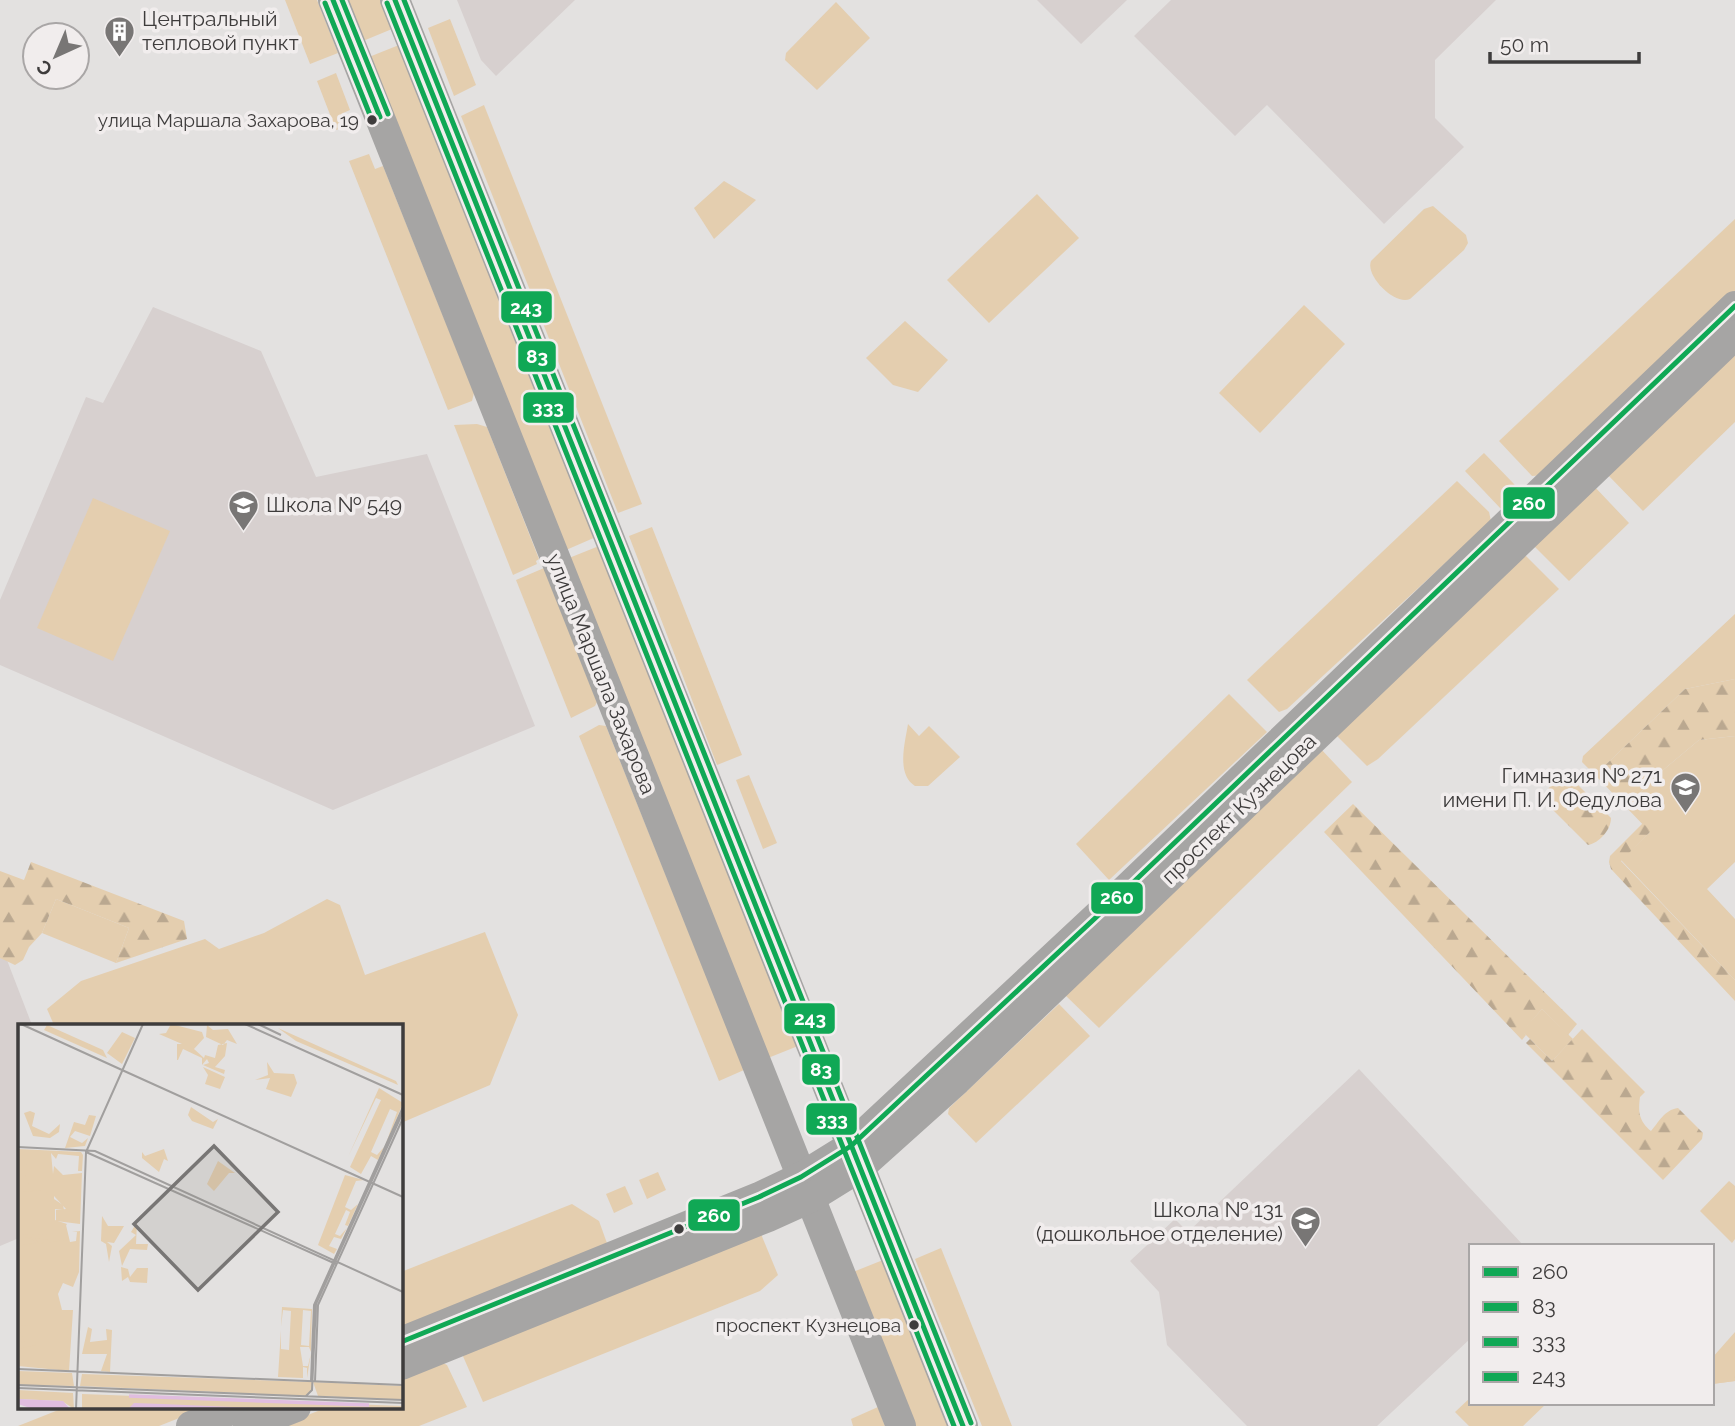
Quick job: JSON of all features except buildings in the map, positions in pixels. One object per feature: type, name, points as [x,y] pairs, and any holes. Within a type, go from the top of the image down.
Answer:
[{"type":"street","name":"улица Маршала Захарова","points":[[333,0],[901,1426]]},
{"type":"street","points":[[395,0],[963,1426]]},
{"type":"street","name":"проспект Кузнецова","points":[[856,1156],[1130,885],[1735,306]]},
{"type":"street","name":"проспект Кузнецова","points":[[402,1365],[806,1188],[856,1156],[957,1080],[1735,335]]},
{"type":"street","name":"проспект Кузнецова","points":[[402,1342],[748,1202],[806,1188]]},
{"type":"street","points":[[191,1426],[236,1408]]},
{"type":"street","points":[[248,1426],[293,1408]]},
{"type":"shaded area","points":[[457,0],[575,0],[496,76],[481,60]]},
{"type":"shaded area","points":[[1037,0],[1127,0],[1081,44]]},
{"type":"shaded area","points":[[1171,0],[1496,0],[1435,60],[1435,118],[1464,147],[1384,224],[1267,105],[1235,136],[1134,36]]},
{"type":"shaded area","name":"Школа № 549","points":[[153,307],[261,351],[316,477],[427,454],[535,726],[333,810],[0,665],[0,600],[86,397],[103,403]]},
{"type":"shaded area","points":[[0,942],[32,1024],[18,1024],[18,1238],[0,1246]]},
{"type":"shaded area","name":"Школа № 131 (дошкольное отделение)","points":[[1359,1069],[1522,1244],[1469,1244],[1469,1340],[1377,1426],[1247,1426],[1167,1345],[1159,1292],[1130,1261],[1175,1219],[1188,1232]]},
{"type":"green space","points":[[285,0],[317,0],[338,53],[310,64]]},
{"type":"green space","points":[[347,0],[381,0],[392,29],[363,41]]},
{"type":"green space","points":[[836,2],[870,38],[817,90],[785,60],[786,53]]},
{"type":"green space","points":[[450,19],[476,85],[454,96],[428,28]]},
{"type":"green space","points":[[399,45],[596,537],[566,550],[369,57]]},
{"type":"green space","points":[[336,73],[350,110],[343,113],[348,125],[336,130],[317,81]]},
{"type":"green space","points":[[484,105],[642,504],[618,513],[461,116]]},
{"type":"green space","points":[[369,154],[375,169],[383,166],[474,393],[472,401],[448,410],[349,161]]},
{"type":"green space","points":[[724,181],[756,200],[714,239],[694,208]]},
{"type":"green space","points":[[1037,194],[1079,238],[989,323],[947,280]]},
{"type":"green space","points":[[1433,206],[1466,235],[1468,243],[1464,250],[1410,299],[1397,298],[1389,294],[1372,274],[1371,261],[1424,209]]},
{"type":"green space","points":[[1735,219],[1735,292],[1544,475],[1532,476],[1499,441]]},
{"type":"green space","points":[[1304,305],[1345,344],[1260,433],[1219,393]]},
{"type":"green space","points":[[905,321],[948,360],[918,392],[893,385],[866,358]]},
{"type":"green space","points":[[1735,349],[1735,422],[1643,511],[1606,473]]},
{"type":"green space","points":[[477,424],[487,427],[539,559],[537,564],[513,575],[454,425]]},
{"type":"green space","points":[[1484,453],[1520,494],[1502,510],[1465,471]]},
{"type":"green space","points":[[1457,481],[1489,512],[1491,521],[1287,709],[1279,712],[1247,680]]},
{"type":"green space","points":[[1592,484],[1629,523],[1569,581],[1530,542]]},
{"type":"green space","points":[[93,498],[170,531],[113,661],[37,628]]},
{"type":"green space","points":[[652,527],[742,755],[717,765],[629,536]]},
{"type":"green space","points":[[599,546],[798,1046],[768,1058],[569,558]]},
{"type":"green space","points":[[1522,552],[1559,589],[1378,759],[1367,766],[1333,732]]},
{"type":"green space","points":[[544,568],[597,702],[595,706],[571,718],[516,580]]},
{"type":"green space","points":[[1735,614],[1735,679],[1685,689],[1595,775],[1582,762],[1583,756]]},
{"type":"green space","points":[[1735,679],[1735,736],[1699,740],[1662,771],[1626,807],[1595,775],[1685,689]]},
{"type":"green space","points":[[1229,694],[1267,732],[1109,880],[1076,844]]},
{"type":"green space","points":[[908,724],[919,736],[929,726],[960,757],[928,786],[915,786],[905,774],[903,758]]},
{"type":"green space","points":[[599,725],[606,726],[744,1070],[719,1081],[579,736]]},
{"type":"green space","name":"Гимназия № 271 имени П. И. Федулова","points":[[1735,736],[1735,862],[1707,889],[1735,919],[1735,980],[1621,860],[1650,832],[1626,807],[1662,771],[1699,740]]},
{"type":"green space","points":[[1320,748],[1352,782],[1099,1028],[1063,993]]},
{"type":"green space","points":[[749,775],[777,843],[763,849],[736,780]]},
{"type":"green space","points":[[1566,776],[1611,818],[1607,831],[1592,844],[1588,845],[1546,803],[1550,786]]},
{"type":"green space","points":[[1353,804],[1577,1024],[1568,1035],[1542,1009],[1523,1031],[1526,1035],[1522,1040],[1324,832]]},
{"type":"green space","points":[[1643,823],[1651,831],[1621,861],[1735,980],[1735,1001],[1611,869],[1610,856]]},
{"type":"green space","points":[[31,862],[184,921],[187,939],[116,963],[129,928],[56,899],[42,933],[29,947],[23,960],[15,965],[0,958],[0,871],[24,880]]},
{"type":"green space","points":[[56,899],[129,928],[116,963],[42,933]]},
{"type":"green space","points":[[327,899],[340,905],[365,975],[485,932],[518,1015],[490,1085],[402,1123],[402,1024],[54,1024],[47,1009],[81,981],[205,939],[219,949],[264,933]]},
{"type":"green space","points":[[1059,1004],[1090,1036],[976,1143],[948,1114],[949,1108]]},
{"type":"green space","points":[[1542,1009],[1573,1039],[1552,1061],[1522,1031]]},
{"type":"green space","points":[[1582,1029],[1645,1092],[1640,1097],[1639,1112],[1644,1124],[1651,1131],[1665,1114],[1678,1108],[1703,1133],[1702,1139],[1663,1180],[1526,1043],[1530,1039],[1552,1061]]},
{"type":"green space","points":[[658,1172],[666,1190],[647,1199],[639,1180]]},
{"type":"green space","points":[[1729,1181],[1735,1186],[1735,1239],[1732,1243],[1700,1211]]},
{"type":"green space","points":[[625,1186],[633,1204],[614,1213],[606,1194]]},
{"type":"green space","points":[[572,1204],[599,1221],[608,1246],[402,1329],[402,1272]]},
{"type":"green space","points":[[761,1234],[778,1275],[760,1291],[483,1402],[462,1354]]},
{"type":"green space","points":[[941,1248],[1012,1426],[982,1426],[915,1259]]},
{"type":"green space","points":[[883,1260],[949,1426],[914,1426],[853,1272]]},
{"type":"green space","points":[[1735,1332],[1735,1381],[1714,1384],[1714,1356]]},
{"type":"green space","points":[[441,1362],[447,1365],[467,1407],[419,1426],[280,1426],[325,1408],[402,1408],[402,1378]]},
{"type":"green space","points":[[1735,1367],[1735,1381],[1714,1384],[1714,1370]]},
{"type":"green space","points":[[1469,1399],[1469,1405],[1545,1405],[1523,1426],[1469,1426],[1455,1412]]},
{"type":"green space","points":[[878,1407],[885,1426],[853,1426],[851,1419]]},
{"type":"green space","points":[[63,1408],[204,1408],[159,1426],[18,1426]]},
{"type":"transit line","name":"83","points":[[333,0],[380,117]]},
{"type":"transit line","name":"243","points":[[342,0],[388,114]]},
{"type":"transit line","name":"83","points":[[395,0],[963,1426]]},
{"type":"transit line","name":"243","points":[[404,0],[971,1423]]},
{"type":"transit line","name":"333","points":[[325,3],[372,120]]},
{"type":"transit line","name":"333","points":[[387,3],[954,1426]]},
{"type":"transit line","name":"260","points":[[402,1342],[759,1197],[801,1177],[851,1146],[1120,895],[1735,306]]},
{"type":"place","name":"Центральный тепловой пункт","points":[[119,58]]},
{"type":"place","name":"улица Маршала Захарова, 19","points":[[372,120]]},
{"type":"place","name":"Школа № 549","points":[[243,532]]},
{"type":"place","name":"Гимназия № 271 имени П. И. Федулова","points":[[1685,815]]},
{"type":"place","name":"Школа № 131 (дошкольное отделение)","points":[[1306,1249]]},
{"type":"place","name":"проспект Кузнецова","points":[[914,1325]]}]
